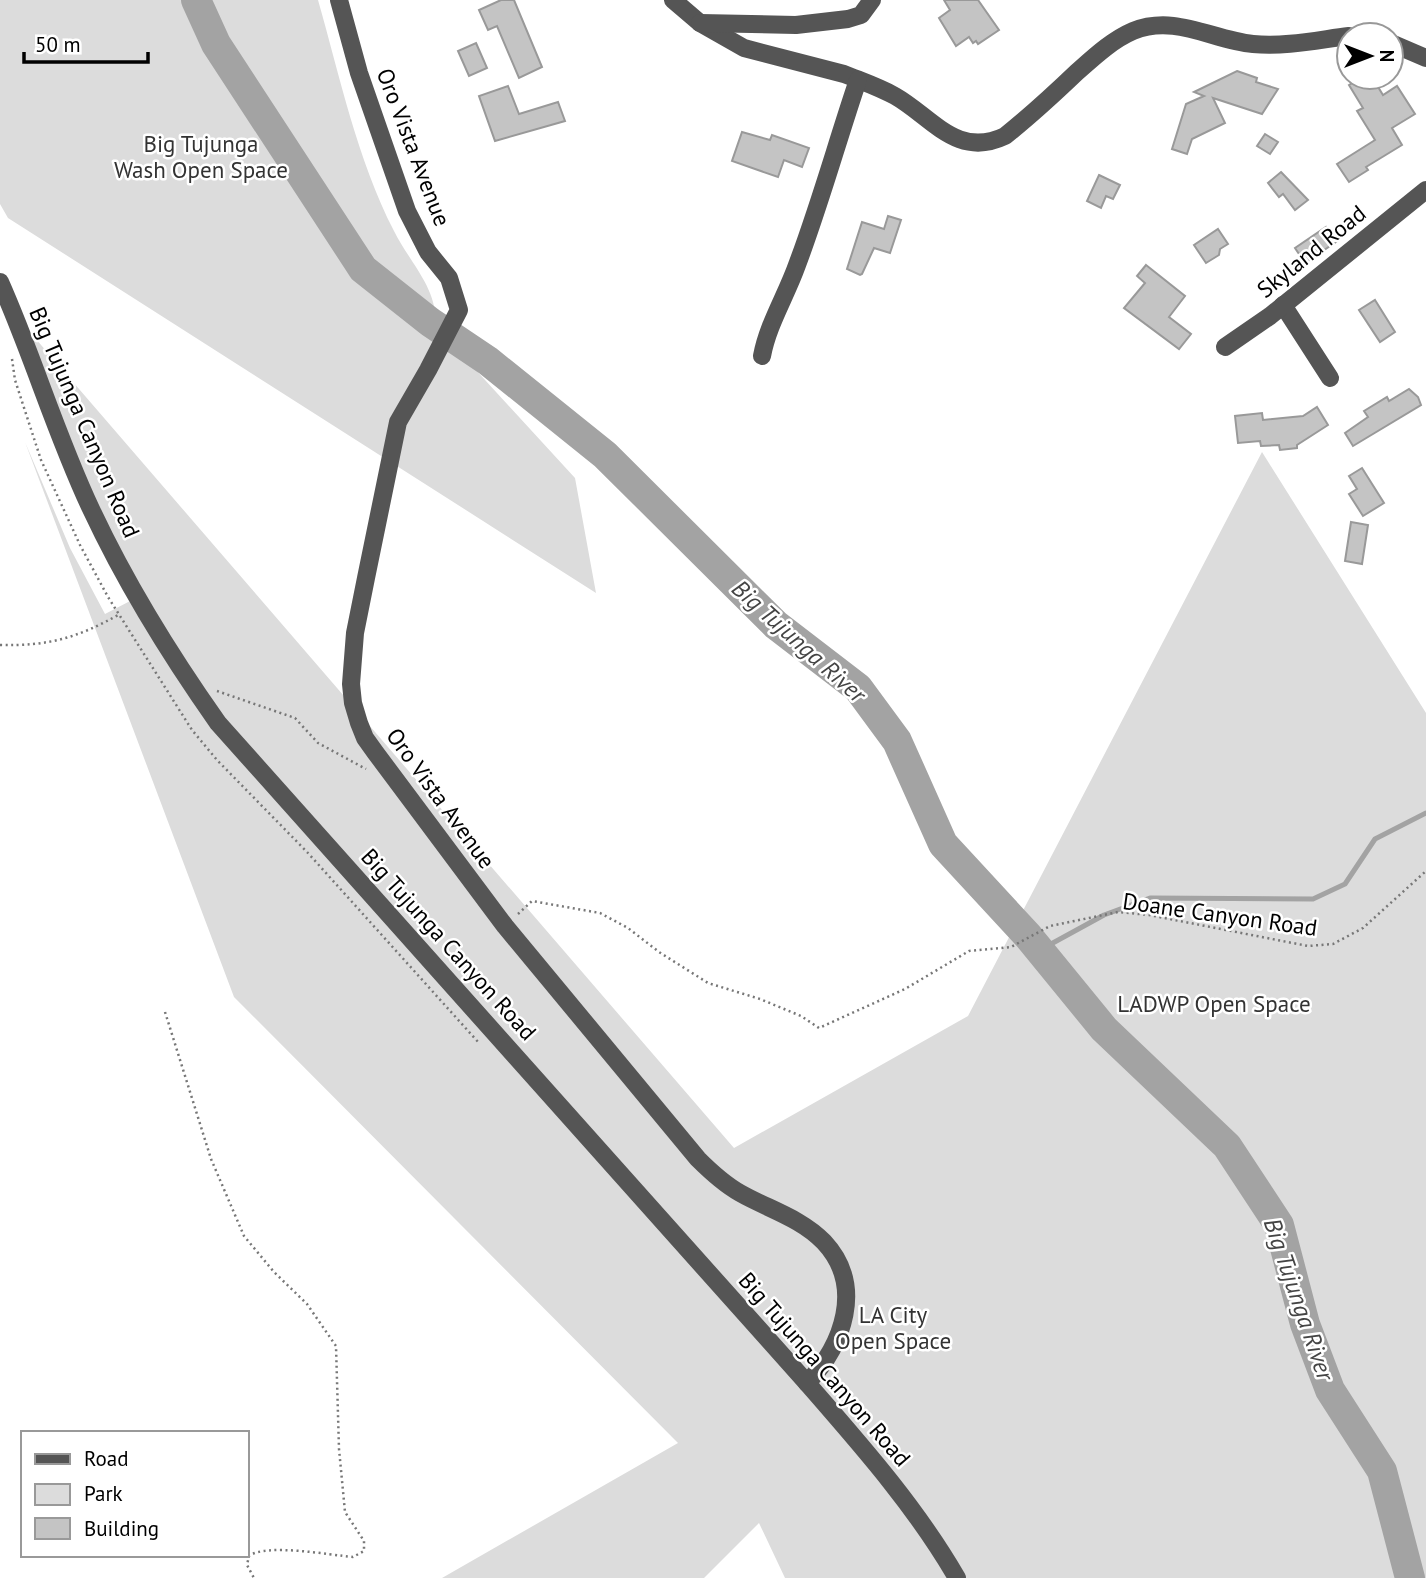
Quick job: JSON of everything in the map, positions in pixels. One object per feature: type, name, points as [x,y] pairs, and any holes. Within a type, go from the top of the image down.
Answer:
[{"type":"street","name":"Oro Vista Avenue","points":[[339,0],[359,73],[407,211],[428,252],[449,278],[459,310],[398,422],[355,633],[351,684],[353,703],[365,738],[505,926],[698,1159],[740,1193],[798,1223],[823,1241],[832,1253],[846,1294],[845,1316],[831,1353],[807,1383]]},
{"type":"street","points":[[673,0],[700,23],[744,48],[844,74],[892,94],[918,110],[938,129],[961,141],[978,144],[993,142],[1005,136],[1102,50],[1132,31],[1168,24],[1234,41],[1257,44],[1288,44],[1335,37]]},
{"type":"street","points":[[700,23],[796,24],[848,19],[861,15],[872,0]]},
{"type":"street","points":[[1405,49],[1426,58]]},
{"type":"street","points":[[762,356],[765,337],[796,267],[821,197],[858,80]]},
{"type":"street","name":"Skyland Road","points":[[1225,347],[1283,305],[1426,190]]},
{"type":"street","name":"Big Tujunga Canyon Road","points":[[0,282],[90,508],[120,569],[190,683],[228,733],[876,1463],[937,1543],[957,1578]]},
{"type":"street","points":[[1283,305],[1330,378]]},
{"type":"path","points":[[0,645],[49,642],[76,636],[120,614]]},
{"type":"path","points":[[190,683],[295,718],[318,743],[341,756],[368,770],[380,773],[389,771]]},
{"type":"path","name":"Doane Canyon Road","points":[[505,926],[532,901],[600,913],[628,928],[659,952],[708,983],[760,999],[801,1016],[819,1028],[905,989],[969,951],[1011,947],[1050,926],[1118,912],[1149,915],[1308,946],[1333,944],[1363,928],[1426,871]]},
{"type":"path","points":[[165,1012],[211,1159],[244,1236],[274,1272],[307,1304],[336,1346],[339,1449],[345,1512],[364,1541],[363,1551],[353,1557],[275,1550],[257,1551],[250,1556],[247,1564],[254,1578]]},
{"type":"green space","name":"Big Tujunga Wash Open Space","points":[[0,0],[318,0],[359,147],[394,231],[431,295],[436,323],[433,338],[453,345],[575,478],[596,593],[8,218],[0,204]]},
{"type":"green space","points":[[10,309],[734,1148],[968,1016],[1262,452],[1426,713],[1426,1578],[1420,1578],[1382,1460],[1373,1460],[1411,1578],[785,1578],[759,1523],[704,1578],[442,1578],[678,1443],[234,997],[25,442],[70,548],[105,614],[134,599]]},
{"type":"building","points":[[501,0],[514,0],[542,67],[519,78],[497,26],[488,30],[479,10]]},
{"type":"building","points":[[944,0],[978,0],[999,30],[978,44],[976,41],[973,43],[969,37],[956,46],[939,18],[950,10]]},
{"type":"building","points":[[476,43],[487,68],[469,76],[458,51]]},
{"type":"building","points":[[1237,71],[1257,78],[1256,82],[1278,89],[1262,114],[1213,98],[1225,123],[1192,139],[1187,154],[1172,149],[1186,104],[1204,96],[1194,92]]},
{"type":"building","points":[[508,86],[519,114],[558,102],[565,121],[495,141],[479,96]]},
{"type":"building","points":[[1353,91],[1381,91],[1383,95],[1389,91],[1400,91],[1415,114],[1392,128],[1402,145],[1366,167],[1368,170],[1349,182],[1337,164],[1375,140],[1357,111],[1363,108]]},
{"type":"building","points":[[742,132],[770,140],[772,135],[809,148],[802,167],[784,160],[778,177],[732,161]]},
{"type":"building","points":[[1265,134],[1278,142],[1270,154],[1257,146]]},
{"type":"building","points":[[1281,172],[1308,200],[1295,210],[1283,194],[1279,197],[1268,183]]},
{"type":"building","points":[[1099,175],[1120,185],[1113,199],[1106,196],[1101,208],[1087,201]]},
{"type":"building","points":[[888,216],[901,220],[890,253],[874,248],[862,274],[847,269],[862,222],[884,229]]},
{"type":"building","points":[[1326,227],[1336,242],[1305,263],[1295,248]]},
{"type":"building","points":[[1218,229],[1228,244],[1220,249],[1219,255],[1206,263],[1194,245]]},
{"type":"building","points":[[1146,265],[1185,296],[1169,317],[1191,334],[1179,349],[1124,308],[1145,283],[1137,276]]},
{"type":"building","points":[[1375,300],[1395,332],[1380,342],[1359,310]]},
{"type":"building","points":[[1409,389],[1418,397],[1421,405],[1353,446],[1345,433],[1368,417],[1364,411],[1387,397],[1389,401]]},
{"type":"building","points":[[1317,407],[1328,425],[1297,445],[1297,448],[1280,450],[1279,445],[1261,446],[1260,441],[1238,443],[1235,416],[1262,413],[1263,420],[1303,416]]},
{"type":"building","points":[[1362,468],[1384,503],[1363,516],[1349,494],[1357,489],[1349,476]]},
{"type":"building","points":[[1351,522],[1368,525],[1362,564],[1345,561]]},
{"type":"waterway","name":"Big Tujunga River","points":[[196,0],[216,44],[363,269],[430,322],[488,361],[605,455],[776,625],[858,688],[897,741],[943,844],[1028,936],[1104,1029],[1227,1146],[1279,1225],[1305,1324],[1330,1390],[1382,1471],[1410,1578]]},
{"type":"waterway","points":[[1040,950],[1104,915],[1150,898],[1313,899],[1345,884],[1375,839],[1426,813]]},
{"type":"park label","name":"LADWP Open Space","points":[[1214,1003]]},
{"type":"park label","name":"LA City Open Space","points":[[893,1327]]}]
